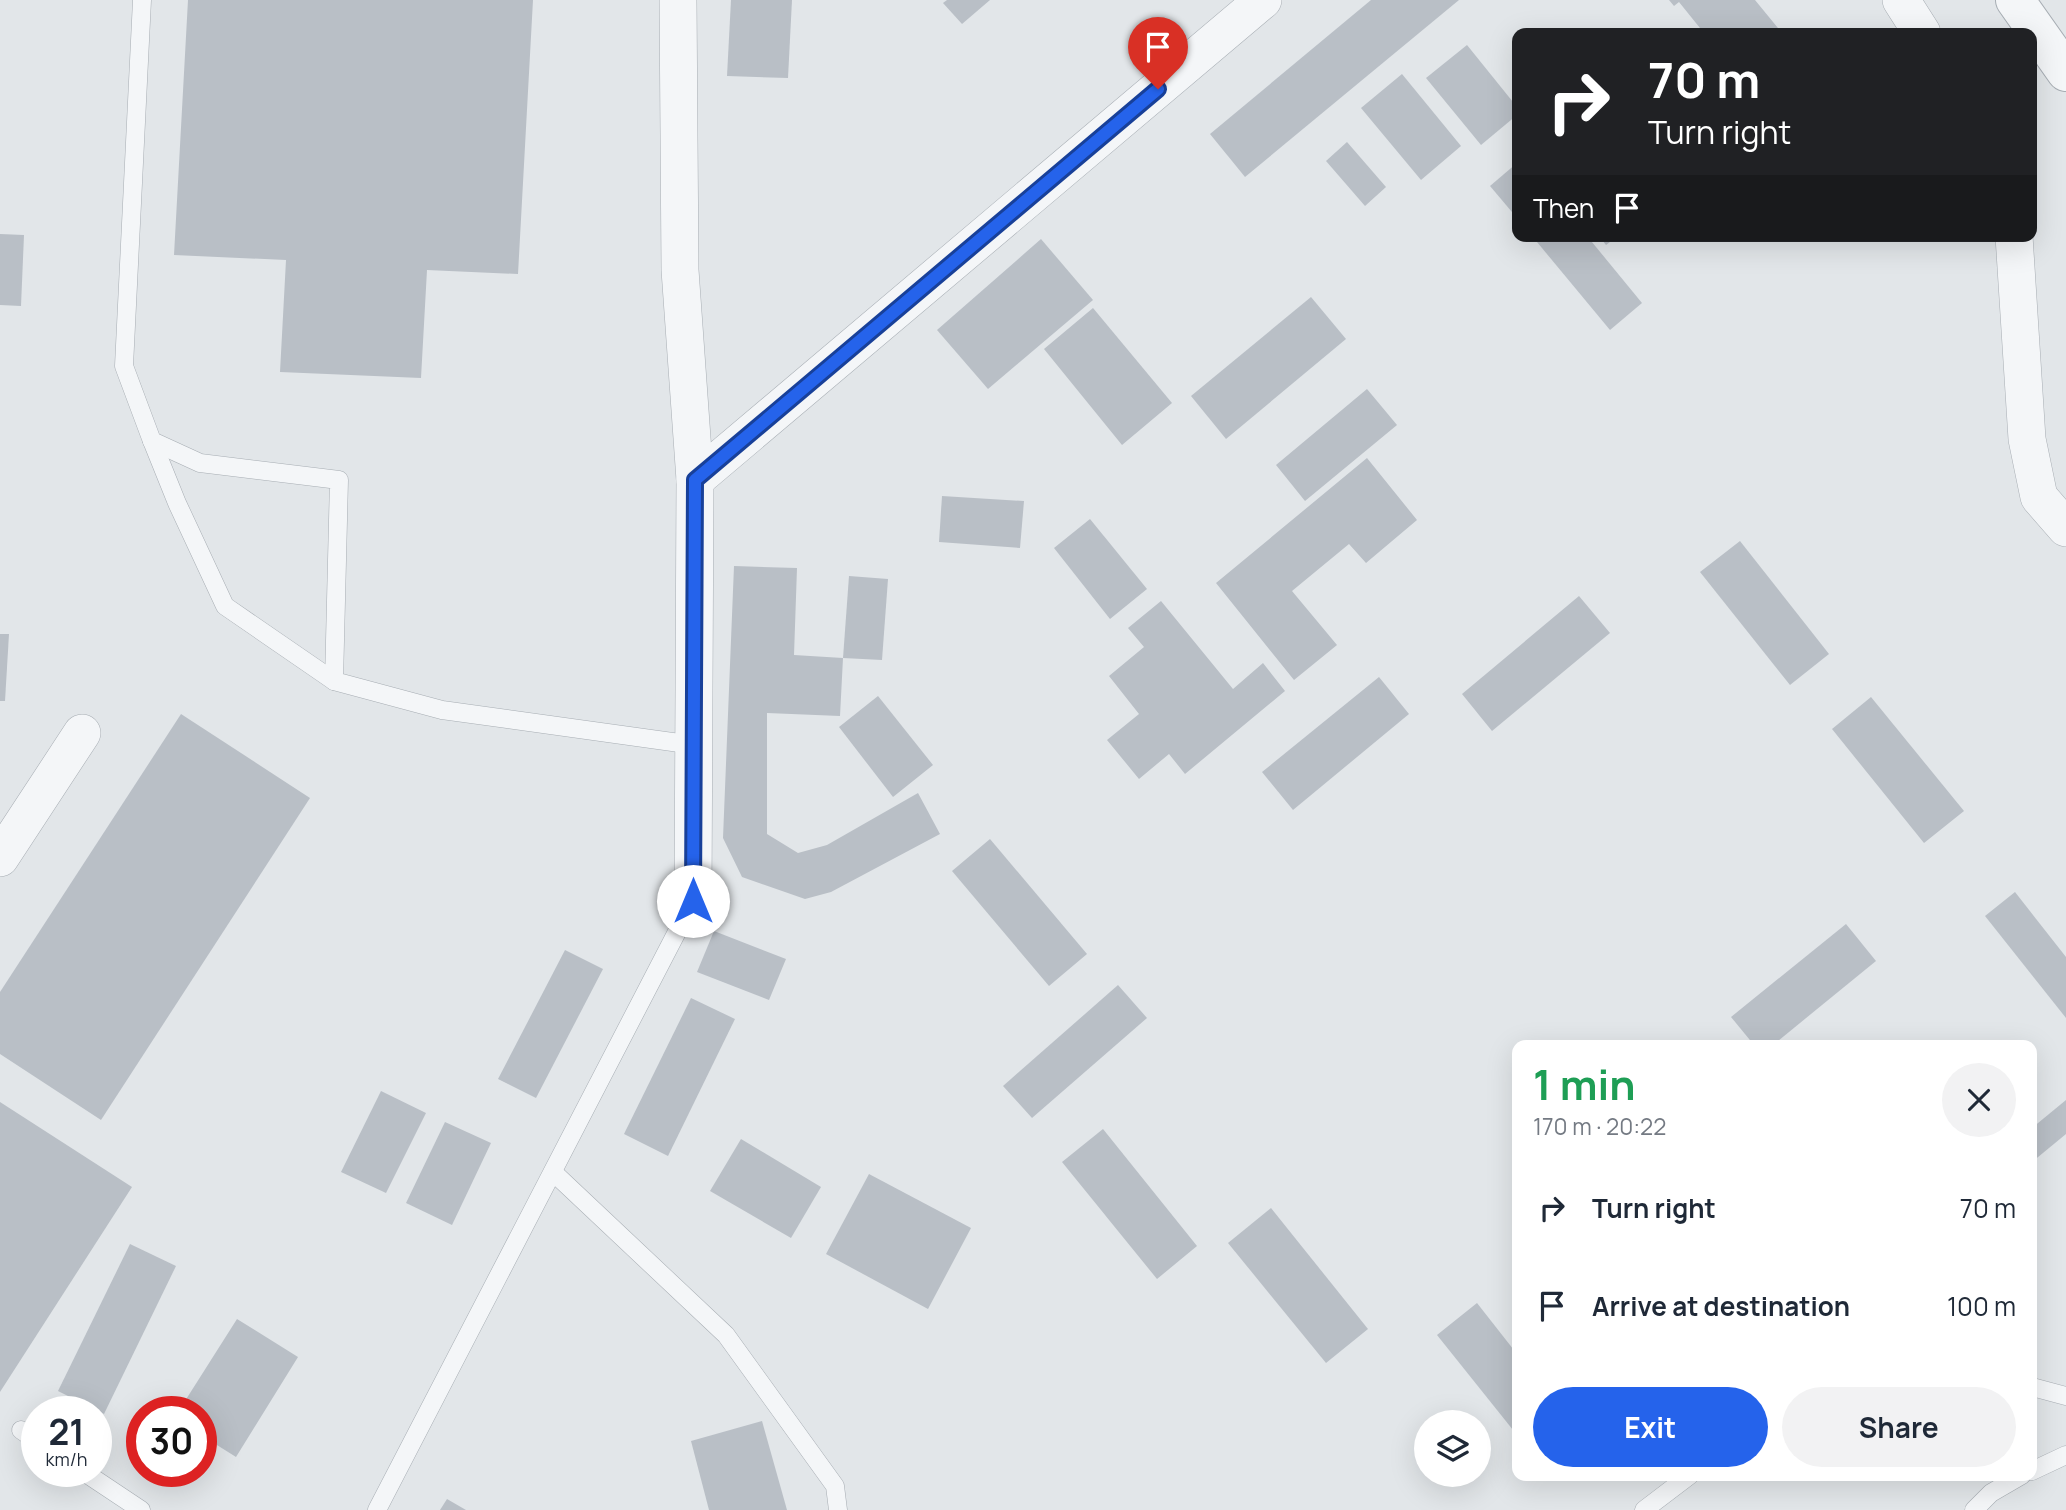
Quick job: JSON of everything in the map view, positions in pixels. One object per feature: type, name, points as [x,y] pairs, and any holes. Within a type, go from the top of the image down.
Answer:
[{"type":"street","points":[[678,0],[680,270],[695,480],[693,901]]},
{"type":"street","points":[[695,480],[1263,0]]},
{"type":"street","points":[[1901,0],[1919,28]]},
{"type":"street","points":[[2018,1],[2036,28]]},
{"type":"street","points":[[2037,29],[2066,72]]},
{"type":"street","points":[[2014,242],[2027,439],[2039,497],[2066,528]]},
{"type":"street","points":[[0,858],[82,733]]},
{"type":"lane","points":[[142,0],[124,366],[177,503],[225,606],[334,681],[442,710],[694,745]]},
{"type":"lane","points":[[152,441],[200,463],[339,480],[334,681]]},
{"type":"lane","points":[[377,1510],[693,901]]},
{"type":"lane","points":[[553,1172],[726,1335],[835,1486],[838,1510]]},
{"type":"lane","points":[[2037,1388],[2066,1396]]},
{"type":"lane","points":[[2037,1469],[2066,1455]]},
{"type":"lane","points":[[1644,1510],[1682,1481]]},
{"type":"lane","points":[[1974,1510],[1992,1493],[2012,1481]]},
{"type":"lane","points":[[106,1487],[141,1510]]},
{"type":"building","points":[[188,0],[533,0],[518,274],[427,270],[421,378],[280,372],[286,260],[174,255]]},
{"type":"building","points":[[731,0],[792,0],[788,78],[727,76]]},
{"type":"building","points":[[947,0],[990,0],[962,24],[943,3]]},
{"type":"building","points":[[1371,0],[1459,0],[1245,177],[1210,134]]},
{"type":"building","points":[[1669,0],[1755,0],[1778,28],[1700,28],[1679,2],[1674,6]]},
{"type":"building","points":[[1467,45],[1512,101],[1512,119],[1481,145],[1426,78]]},
{"type":"building","points":[[1402,74],[1461,146],[1421,180],[1361,108]]},
{"type":"building","points":[[1347,142],[1386,187],[1365,206],[1326,161]]},
{"type":"building","points":[[1512,167],[1512,212],[1490,186]]},
{"type":"building","points":[[0,234],[24,235],[21,306],[0,305]]},
{"type":"building","points":[[1041,239],[1093,300],[988,389],[937,330]]},
{"type":"building","points":[[1537,242],[1592,242],[1642,303],[1610,330]]},
{"type":"building","points":[[1311,297],[1346,339],[1226,439],[1191,396]]},
{"type":"building","points":[[1093,308],[1172,403],[1122,445],[1044,349]]},
{"type":"building","points":[[1367,389],[1397,425],[1305,501],[1276,465]]},
{"type":"building","points":[[1367,458],[1417,520],[1366,563],[1349,544],[1292,591],[1337,645],[1294,680],[1216,583]]},
{"type":"building","points":[[942,496],[1024,501],[1020,548],[939,542]]},
{"type":"building","points":[[1090,519],[1147,589],[1110,619],[1054,548]]},
{"type":"building","points":[[1740,541],[1829,654],[1790,685],[1700,572]]},
{"type":"building","points":[[734,566],[797,568],[794,655],[843,658],[840,716],[767,713],[767,834],[798,853],[827,845],[918,793],[940,834],[831,892],[805,899],[742,877],[723,838]]},
{"type":"building","points":[[849,576],[888,579],[882,660],[843,658]]},
{"type":"building","points":[[1579,596],[1610,633],[1492,731],[1462,694]]},
{"type":"building","points":[[1161,601],[1233,689],[1263,663],[1285,691],[1185,774],[1169,754],[1139,779],[1107,740],[1139,714],[1109,676],[1144,647],[1128,628]]},
{"type":"building","points":[[0,634],[9,634],[5,701],[0,701]]},
{"type":"building","points":[[1379,677],[1409,714],[1293,810],[1262,772]]},
{"type":"building","points":[[878,696],[933,765],[893,797],[839,727]]},
{"type":"building","points":[[1871,697],[1964,811],[1924,843],[1832,729]]},
{"type":"building","points":[[181,714],[310,798],[101,1120],[0,1054],[0,992]]},
{"type":"building","points":[[990,839],[1087,954],[1049,986],[952,871]]},
{"type":"building","points":[[2015,892],[2066,957],[2066,1018],[1985,916]]},
{"type":"building","points":[[1846,924],[1876,961],[1779,1040],[1750,1040],[1731,1017]]},
{"type":"building","points":[[714,931],[786,959],[769,1000],[697,972]]},
{"type":"building","points":[[565,950],[603,969],[536,1098],[498,1079]]},
{"type":"building","points":[[1118,985],[1147,1018],[1032,1118],[1003,1086]]},
{"type":"building","points":[[691,998],[735,1019],[668,1156],[624,1134]]},
{"type":"building","points":[[381,1091],[426,1113],[386,1193],[341,1172]]},
{"type":"building","points":[[2066,1100],[2066,1134],[2037,1158],[2037,1124]]},
{"type":"building","points":[[0,1102],[132,1187],[0,1392]]},
{"type":"building","points":[[445,1122],[491,1143],[452,1225],[406,1203]]},
{"type":"building","points":[[1103,1129],[1197,1246],[1157,1279],[1062,1162]]},
{"type":"building","points":[[741,1139],[821,1187],[791,1238],[710,1191]]},
{"type":"building","points":[[869,1174],[971,1228],[928,1309],[826,1254]]},
{"type":"building","points":[[1271,1208],[1368,1329],[1326,1363],[1228,1243]]},
{"type":"building","points":[[130,1244],[176,1266],[112,1398],[68,1396],[58,1391]]},
{"type":"building","points":[[1477,1303],[1512,1348],[1512,1429],[1437,1335]]},
{"type":"building","points":[[237,1319],[298,1357],[236,1457],[217,1445],[217,1396],[188,1396]]},
{"type":"building","points":[[762,1421],[787,1510],[709,1510],[691,1441]]},
{"type":"building","points":[[447,1499],[466,1510],[440,1510]]},
{"type":"route","points":[[693,901],[695,480],[1158,89]]}]
